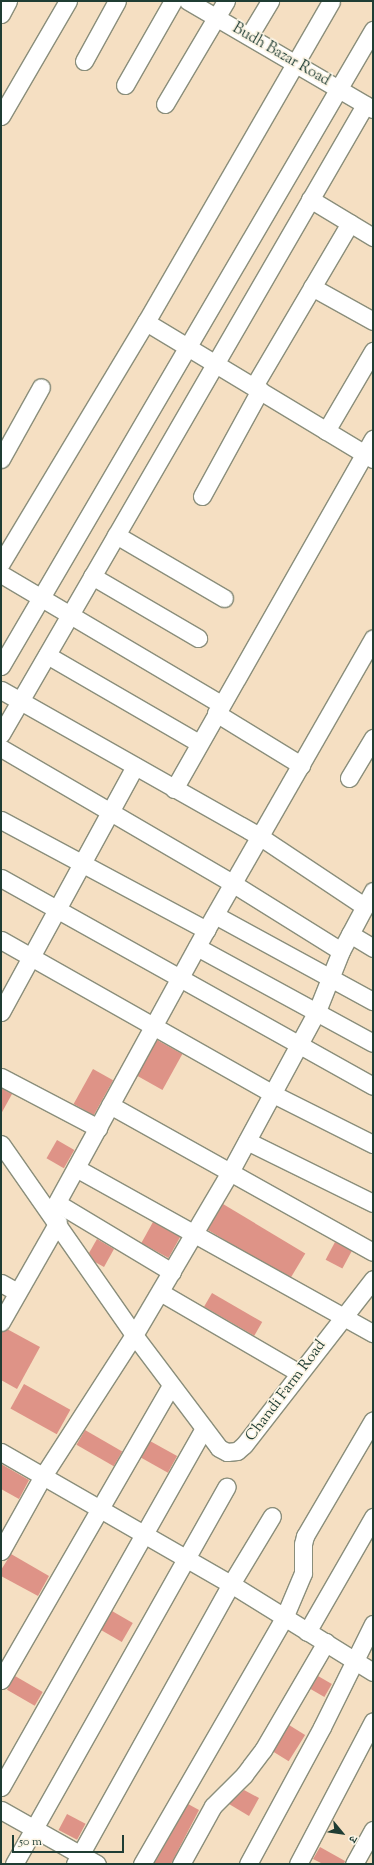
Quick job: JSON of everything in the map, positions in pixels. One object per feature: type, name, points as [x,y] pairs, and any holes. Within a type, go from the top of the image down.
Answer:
[{"type":"street","points":[[1,14],[8,1]]},
{"type":"street","points":[[1,116],[68,1]]},
{"type":"street","points":[[84,61],[117,1]]},
{"type":"street","points":[[125,85],[173,1]]},
{"type":"street","name":"Budh Bazar Road","points":[[188,1],[369,107]]},
{"type":"street","points":[[165,104],[226,1]]},
{"type":"street","points":[[249,36],[270,1]]},
{"type":"street","points":[[1,563],[146,322],[331,1]]},
{"type":"street","points":[[1,666],[373,30]]},
{"type":"street","points":[[1,734],[310,199],[369,107]]},
{"type":"street","points":[[310,199],[373,237]]},
{"type":"street","points":[[202,496],[257,388],[312,287],[350,223]]},
{"type":"street","points":[[312,287],[373,321]]},
{"type":"street","points":[[146,322],[215,362],[369,457]]},
{"type":"street","points":[[326,431],[373,351]]},
{"type":"street","points":[[1,459],[41,387]]},
{"type":"street","points":[[174,789],[218,708],[369,457],[373,439]]},
{"type":"street","points":[[116,535],[224,598]]},
{"type":"street","points":[[1,574],[70,614],[218,708],[301,765]]},
{"type":"street","points":[[92,576],[198,638]]},
{"type":"street","points":[[1,1322],[17,1292],[76,1168],[110,1104],[155,1026],[232,883],[373,638]]},
{"type":"street","points":[[46,655],[199,743]]},
{"type":"street","points":[[1,690],[259,836],[364,906]]},
{"type":"street","points":[[349,778],[373,738]]},
{"type":"street","points":[[1,748],[110,810],[232,883],[341,951]]},
{"type":"street","points":[[1,1012],[110,810],[136,766]]},
{"type":"street","points":[[1,820],[206,930]]},
{"type":"street","points":[[1,878],[373,1086]]},
{"type":"street","points":[[1,1551],[43,1476],[134,1335],[196,1233],[316,1011],[341,951],[373,890]]},
{"type":"street","points":[[215,915],[373,1001]]},
{"type":"street","points":[[350,934],[373,948]]},
{"type":"street","points":[[1,940],[30,958],[272,1092],[373,1144]]},
{"type":"street","points":[[197,947],[373,1043]]},
{"type":"street","points":[[1,1077],[98,1128]]},
{"type":"street","points":[[110,1104],[373,1252]]},
{"type":"street","points":[[247,1141],[373,1203]]},
{"type":"street","name":"Chandi Farm Road","points":[[1,1144],[55,1213],[134,1335],[219,1448],[227,1452],[237,1450],[244,1445],[373,1279]]},
{"type":"street","points":[[76,1168],[196,1233],[373,1333]]},
{"type":"street","points":[[55,1213],[172,1272]]},
{"type":"street","points":[[1,1282],[17,1292]]},
{"type":"street","points":[[160,1292],[299,1373]]},
{"type":"street","points":[[1,1680],[98,1508],[171,1385]]},
{"type":"street","points":[[142,1864],[284,1618],[303,1573],[303,1544],[305,1536],[373,1420]]},
{"type":"street","points":[[1,1787],[141,1535],[204,1428]]},
{"type":"street","points":[[1,1452],[98,1508],[141,1535],[231,1584],[373,1672]]},
{"type":"street","points":[[14,1864],[226,1487]]},
{"type":"street","points":[[77,1859],[231,1584],[272,1516]]},
{"type":"street","points":[[307,1632],[373,1517]]},
{"type":"street","points":[[248,1864],[322,1727],[373,1624]]},
{"type":"street","points":[[182,1864],[213,1806],[244,1775],[263,1750],[326,1642]]},
{"type":"street","points":[[298,1864],[373,1721]]},
{"type":"street","points":[[1,1810],[34,1828],[77,1859],[97,1864]]},
{"type":"street","points":[[354,1864],[373,1830]]},
{"type":"building","points":[[157,1040],[182,1054],[162,1090],[137,1076]]},
{"type":"building","points":[[93,1069],[113,1080],[94,1115],[74,1104]]},
{"type":"building","points":[[1,1088],[12,1094],[1,1114]]},
{"type":"building","points":[[57,1140],[74,1150],[64,1168],[46,1158]]},
{"type":"building","points":[[223,1204],[305,1253],[290,1279],[208,1230]]},
{"type":"building","points":[[153,1222],[180,1237],[168,1258],[141,1243]]},
{"type":"building","points":[[97,1239],[114,1249],[104,1267],[95,1262],[89,1253]]},
{"type":"building","points":[[335,1242],[352,1251],[342,1269],[326,1260]]},
{"type":"building","points":[[212,1293],[262,1322],[254,1336],[204,1307]]},
{"type":"building","points":[[7,1329],[40,1347],[17,1389],[1,1380],[1,1332]]},
{"type":"building","points":[[24,1384],[70,1410],[57,1434],[10,1408]]},
{"type":"building","points":[[85,1430],[122,1452],[114,1466],[76,1445]]},
{"type":"building","points":[[150,1441],[177,1456],[168,1473],[141,1458]]},
{"type":"building","points":[[1,1464],[29,1480],[19,1499],[1,1489]]},
{"type":"building","points":[[11,1554],[49,1576],[38,1596],[1,1576],[1,1570]]},
{"type":"building","points":[[112,1611],[133,1623],[122,1642],[101,1630]]},
{"type":"building","points":[[15,1676],[43,1692],[35,1706],[7,1690]]},
{"type":"building","points":[[318,1676],[332,1684],[324,1697],[310,1689]]},
{"type":"building","points":[[289,1725],[305,1735],[289,1761],[273,1751]]},
{"type":"building","points":[[244,1790],[259,1798],[249,1816],[229,1804]]},
{"type":"building","points":[[188,1804],[199,1810],[171,1864],[154,1864]]},
{"type":"building","points":[[67,1814],[86,1824],[77,1840],[59,1830]]},
{"type":"building","points":[[320,1847],[345,1861],[344,1864],[323,1864],[313,1859]]}]
